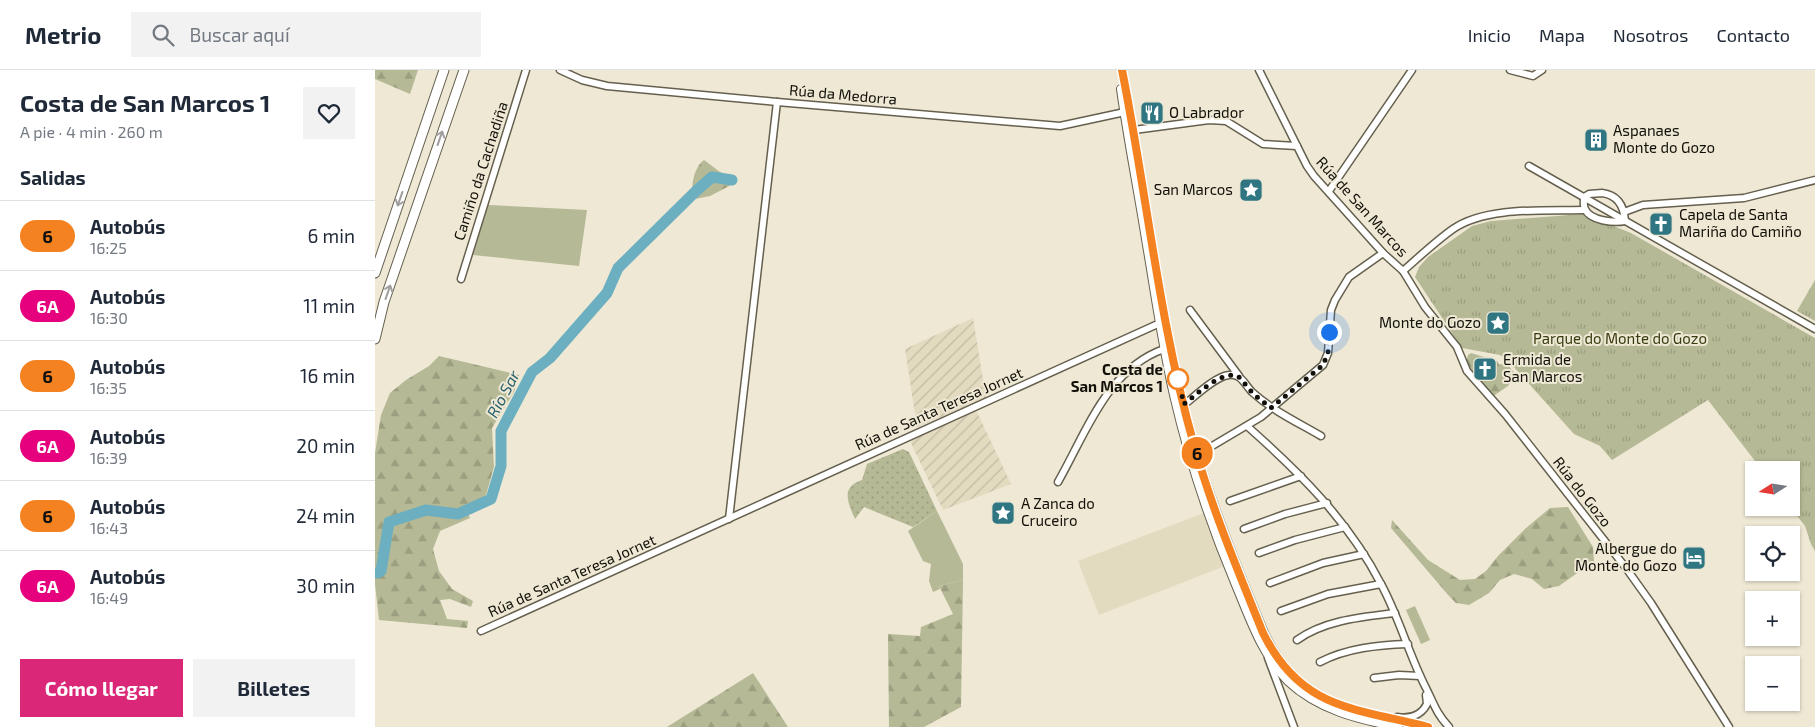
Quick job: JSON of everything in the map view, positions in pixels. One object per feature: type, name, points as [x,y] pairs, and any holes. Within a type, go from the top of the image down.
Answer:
[{"type":"highway","points":[[375,273],[444,70]]},
{"type":"highway","points":[[375,339],[384,302],[464,70]]},
{"type":"main road","points":[[1120,70],[1128,97],[1175,368],[1181,406],[1179,416],[1203,496],[1225,558],[1283,677],[1310,698],[1337,712],[1398,727]]},
{"type":"main road","points":[[1120,70],[1125,112],[1164,349],[1194,444],[1201,453],[1202,473],[1266,645],[1302,685],[1332,703],[1370,715],[1427,727]]},
{"type":"main road","points":[[1128,97],[1125,112],[1134,130]]},
{"type":"main road","points":[[1155,257],[1155,277],[1162,318],[1160,323]]},
{"type":"main road","points":[[1160,323],[1164,328],[1169,357],[1175,368]]},
{"type":"main road","points":[[1179,416],[1185,426],[1192,452],[1201,453]]},
{"type":"main road","points":[[1201,453],[1195,461],[1201,480],[1203,496]]},
{"type":"main road","points":[[1283,677],[1302,685]]},
{"type":"street","name":"Camiño da Cachadiña","points":[[461,280],[526,70]]},
{"type":"street","name":"Rúa da Medorra","points":[[560,70],[582,80],[607,86],[1060,126],[1125,112]]},
{"type":"street","name":"Rúa de San Marcos","points":[[1259,70],[1314,176],[1383,253],[1403,271],[1425,307],[1457,347],[1459,353]]},
{"type":"street","points":[[1329,191],[1412,70]]},
{"type":"street","points":[[1510,70],[1533,76],[1542,70]]},
{"type":"street","points":[[729,519],[777,102]]},
{"type":"street","points":[[1134,130],[1209,120],[1226,121],[1263,144],[1297,146]]},
{"type":"street","points":[[1529,166],[1815,329]]},
{"type":"street","points":[[1624,212],[1643,205],[1744,198],[1815,180]]},
{"type":"street","points":[[1584,197],[1596,193],[1609,194],[1616,198],[1624,212],[1625,221]]},
{"type":"street","points":[[1584,197],[1585,210],[1588,214],[1605,220],[1625,221]]},
{"type":"street","points":[[1403,271],[1453,229],[1481,216],[1499,213],[1585,210]]},
{"type":"street","points":[[1201,453],[1247,426],[1323,365],[1328,353],[1331,310],[1335,300],[1349,277],[1383,253]]},
{"type":"street","points":[[1191,310],[1250,390],[1271,408],[1321,436]]},
{"type":"street","name":"Rúa de Santa Teresa Jornet","points":[[481,631],[1160,323]]},
{"type":"street","points":[[1058,482],[1097,407],[1133,365],[1151,353],[1164,349]]},
{"type":"street","name":"Rúa do Gozo","points":[[1459,353],[1467,371],[1505,414],[1641,588],[1729,727]]},
{"type":"street","points":[[1181,406],[1223,376],[1234,375],[1240,377]]},
{"type":"street","points":[[1247,426],[1327,502],[1364,554],[1395,613],[1423,684],[1439,714],[1449,727]]},
{"type":"street","points":[[1230,501],[1301,476]]},
{"type":"street","points":[[1244,529],[1285,514],[1327,502]]},
{"type":"street","points":[[1259,553],[1295,540],[1345,527]]},
{"type":"street","points":[[1270,583],[1323,564],[1364,554]]},
{"type":"street","points":[[1281,611],[1328,594],[1381,584]]},
{"type":"street","points":[[1297,640],[1315,630],[1338,622],[1395,613]]},
{"type":"street","points":[[1320,662],[1363,648],[1408,644]]},
{"type":"street","points":[[1374,678],[1399,675],[1420,676]]},
{"type":"street","points":[[1283,677],[1281,692],[1294,727]]},
{"type":"street","points":[[1370,715],[1388,715],[1402,718],[1418,714],[1427,704],[1423,684]]},
{"type":"shaded area","points":[[973,318],[986,398],[917,427],[905,349]]},
{"type":"shaded area","points":[[976,410],[1011,484],[943,510],[911,443],[913,438]]},
{"type":"shaded area","points":[[1204,513],[1225,566],[1099,615],[1078,561]]},
{"type":"green space","points":[[375,70],[418,70],[410,94],[375,79]]},
{"type":"green space","points":[[704,160],[720,172],[734,177],[736,181],[710,196],[695,199],[692,190],[693,178],[700,163]]},
{"type":"green space","points":[[488,205],[587,210],[579,266],[473,255]]},
{"type":"green space","name":"Parque do Monte do Gozo","points":[[1584,214],[1631,233],[1815,338],[1815,551],[1805,526],[1797,516],[1800,516],[1800,461],[1755,461],[1708,400],[1612,460],[1600,446],[1574,434],[1512,365],[1500,355],[1462,348],[1415,277],[1419,267],[1428,257],[1472,226],[1491,221]]},
{"type":"green space","points":[[1815,280],[1815,321],[1797,311]]},
{"type":"green space","points":[[1471,353],[1497,361],[1499,364],[1508,365],[1516,375],[1508,386],[1492,397],[1466,362],[1468,355]]},
{"type":"green space","points":[[439,356],[519,375],[514,392],[492,428],[494,467],[486,495],[466,509],[470,518],[440,531],[433,549],[439,571],[452,589],[473,601],[471,607],[450,599],[440,600],[447,619],[468,621],[467,628],[379,620],[375,584],[375,453],[381,415],[390,393],[406,380],[429,366]]},
{"type":"green space","points":[[903,449],[909,452],[937,511],[913,527],[864,507],[855,519],[848,501],[848,491],[855,483],[862,480],[867,464]]},
{"type":"green space","points":[[1568,507],[1593,547],[1594,561],[1559,586],[1544,589],[1532,579],[1514,574],[1500,580],[1489,593],[1469,605],[1456,603],[1391,528],[1392,520],[1428,560],[1460,580],[1475,579],[1486,571],[1526,528],[1550,508]]},
{"type":"green space","points":[[937,511],[963,564],[963,580],[939,586],[940,589],[933,592],[929,581],[931,564],[923,561],[908,531]]},
{"type":"green space","points":[[963,580],[961,707],[924,727],[889,727],[888,634],[920,636],[921,627],[953,614],[939,586]]},
{"type":"green space","points":[[1415,606],[1430,640],[1421,644],[1406,610]]},
{"type":"green space","points":[[753,673],[788,727],[667,727]]},
{"type":"waterway","name":"Río Sar","points":[[377,573],[381,571],[389,522],[426,510],[458,514],[491,499],[501,466],[501,431],[532,372],[550,358],[607,293],[618,268],[696,191],[712,177],[732,180]]},
{"type":"bus line","name":"6","points":[[1122,70],[1165,316],[1187,417],[1215,513],[1263,633],[1269,645],[1291,674],[1302,685],[1322,698],[1370,715],[1428,727]]},
{"type":"place","name":"O Labrador","points":[[1152,113]]},
{"type":"place","name":"Aspanaes Monte do Gozo","points":[[1596,140]]},
{"type":"place","name":"San Marcos","points":[[1251,190]]},
{"type":"place","name":"Capela de Santa Mariña do Camiño","points":[[1661,224]]},
{"type":"place","name":"Monte do Gozo","points":[[1498,323]]},
{"type":"place","name":"Ermida de San Marcos","points":[[1485,369]]},
{"type":"place","name":"Costa de San Marcos 1","points":[[1178,379]]},
{"type":"place","name":"A Zanca do Cruceiro","points":[[1003,513]]},
{"type":"place","name":"Albergue do Monte do Gozo","points":[[1694,558]]},
{"type":"route","points":[[1178,379],[1184,404],[1223,376],[1234,375],[1240,377],[1250,390],[1271,408],[1323,365],[1328,353],[1329,332]]}]
